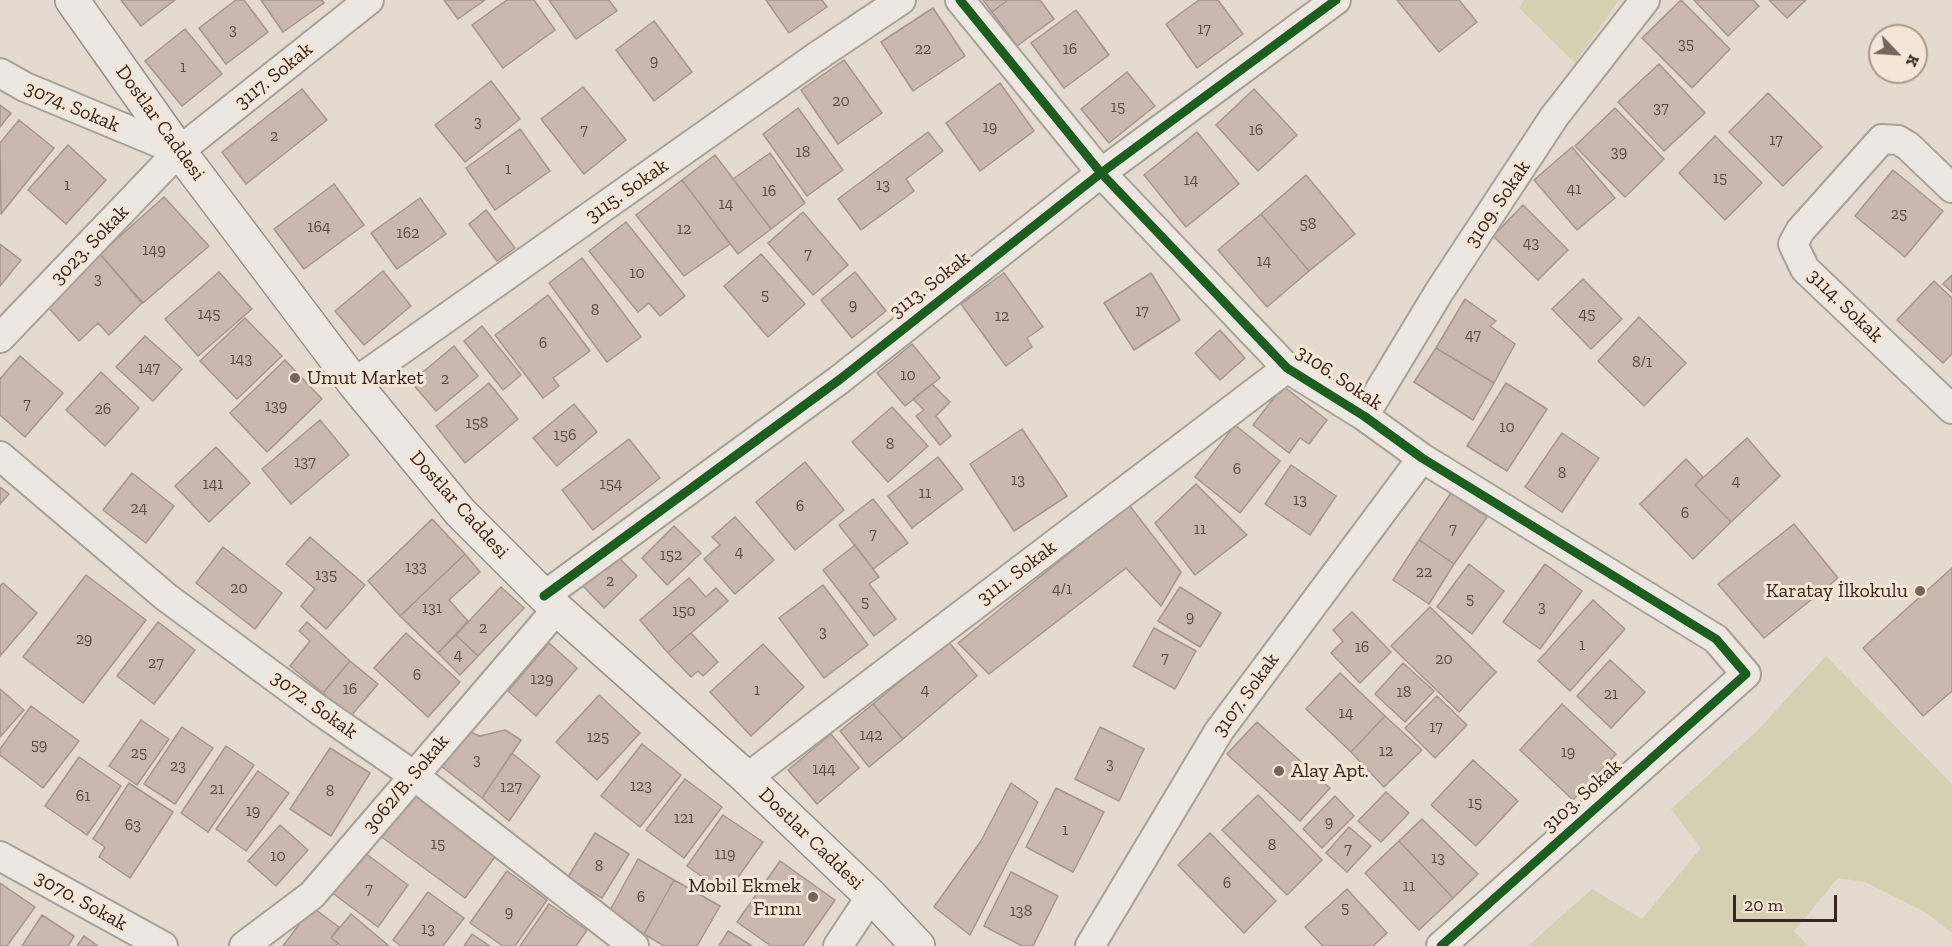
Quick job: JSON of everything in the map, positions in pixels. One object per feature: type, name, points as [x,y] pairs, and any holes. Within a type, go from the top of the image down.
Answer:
[{"type":"main road","name":"Dostlar Caddesi","points":[[72,0],[179,151],[354,383],[460,512],[550,602],[747,778],[871,896],[918,946]]},
{"type":"street","name":"3117. Sokak","points":[[179,151],[369,0]]},
{"type":"street","name":"3115. Sokak","points":[[354,383],[816,57],[901,0]]},
{"type":"street","name":"3106. Sokak","points":[[960,0],[1101,173],[1287,368],[1364,416],[1422,458],[1716,639],[1746,674]]},
{"type":"street","name":"3113. Sokak","points":[[550,602],[839,380],[1101,173],[1336,0]]},
{"type":"street","name":"3109. Sokak","points":[[1364,416],[1439,292],[1554,117],[1645,0]]},
{"type":"street","name":"3074. Sokak","points":[[0,73],[24,87],[179,151]]},
{"type":"street","name":"3114. Sokak","points":[[1952,188],[1908,146],[1898,140],[1882,139],[1800,231],[1793,244],[1805,269],[1952,410]]},
{"type":"street","name":"3023. Sokak","points":[[0,338],[179,151]]},
{"type":"street","name":"3111. Sokak","points":[[747,778],[1287,368]]},
{"type":"street","name":"3072. Sokak","points":[[0,456],[166,597],[413,776],[634,946]]},
{"type":"street","name":"3107. Sokak","points":[[1090,946],[1219,731],[1422,458]]},
{"type":"street","name":"3062/B. Sokak","points":[[244,946],[312,895],[413,776],[550,602]]},
{"type":"street","name":"3103. Sokak","points":[[1441,946],[1746,674]]},
{"type":"street","name":"3070. Sokak","points":[[0,856],[163,946]]},
{"type":"street","points":[[838,946],[871,896]]},
{"type":"shaded area","points":[[1524,0],[1619,0],[1575,63],[1519,8]]},
{"type":"shaded area","points":[[1826,656],[1952,784],[1952,933],[1925,912],[1865,882],[1838,878],[1794,931],[1808,946],[1528,946],[1592,889],[1642,919],[1701,848],[1671,809],[1758,730]]},
{"type":"building","points":[[121,0],[175,0],[141,26]]},
{"type":"building","points":[[236,0],[244,0],[268,32],[226,64],[199,28]]},
{"type":"building","points":[[261,0],[322,0],[324,3],[283,32]]},
{"type":"building","points":[[444,0],[485,0],[458,19]]},
{"type":"building","points":[[507,0],[534,0],[555,30],[503,68],[472,25]]},
{"type":"building","points":[[549,0],[609,0],[617,11],[576,39]]},
{"type":"building","points":[[766,0],[822,0],[827,7],[789,33]]},
{"type":"building","points":[[983,0],[1008,0],[992,12]]},
{"type":"building","points":[[1008,0],[1040,0],[1054,19],[1017,46],[992,12]]},
{"type":"building","points":[[1199,0],[1218,0],[1243,34],[1197,68],[1166,24]]},
{"type":"building","points":[[1397,0],[1459,0],[1477,22],[1439,52]]},
{"type":"building","points":[[1681,0],[1730,49],[1692,88],[1642,38]]},
{"type":"building","points":[[1694,0],[1753,0],[1759,6],[1728,36]]},
{"type":"building","points":[[1769,0],[1806,0],[1787,18]]},
{"type":"building","points":[[933,8],[965,56],[913,91],[881,42]]},
{"type":"building","points":[[1076,10],[1109,55],[1064,88],[1031,43]]},
{"type":"building","points":[[654,21],[692,72],[654,101],[616,50]]},
{"type":"building","points":[[185,29],[222,74],[182,106],[145,61]]},
{"type":"building","points":[[844,60],[882,113],[838,144],[801,90]]},
{"type":"building","points":[[1659,64],[1705,113],[1664,151],[1618,102]]},
{"type":"building","points":[[1127,72],[1155,106],[1109,143],[1081,109]]},
{"type":"building","points":[[491,81],[520,119],[465,162],[435,125]]},
{"type":"building","points":[[1000,83],[1034,131],[980,171],[946,123]]},
{"type":"building","points":[[583,87],[626,140],[584,174],[541,119]]},
{"type":"building","points":[[302,89],[327,120],[246,184],[222,152]]},
{"type":"building","points":[[1254,89],[1297,135],[1258,171],[1216,125]]},
{"type":"building","points":[[1768,93],[1822,147],[1783,186],[1729,132]]},
{"type":"building","points":[[0,105],[11,113],[0,127]]},
{"type":"building","points":[[798,108],[843,170],[807,196],[763,134]]},
{"type":"building","points":[[1615,108],[1664,159],[1625,197],[1575,146]]},
{"type":"building","points":[[19,120],[54,148],[1,214],[0,143]]},
{"type":"building","points":[[520,129],[550,171],[495,210],[466,168]]},
{"type":"building","points":[[928,132],[943,151],[906,179],[914,191],[861,230],[838,199]]},
{"type":"building","points":[[1197,132],[1239,184],[1186,227],[1144,175]]},
{"type":"building","points":[[1715,136],[1762,183],[1725,220],[1679,173]]},
{"type":"building","points":[[68,145],[106,180],[66,224],[28,190]]},
{"type":"building","points":[[1572,147],[1615,198],[1577,230],[1534,180]]},
{"type":"building","points":[[770,153],[805,203],[771,229],[733,179]]},
{"type":"building","points":[[715,155],[771,229],[738,254],[682,180]]},
{"type":"building","points":[[1893,170],[1943,211],[1905,257],[1855,216]]},
{"type":"building","points":[[1306,175],[1355,234],[1309,271],[1261,214]]},
{"type":"building","points":[[682,180],[730,244],[684,276],[636,215]]},
{"type":"building","points":[[334,184],[364,225],[304,269],[274,229]]},
{"type":"building","points":[[164,197],[209,246],[143,303],[100,254]]},
{"type":"building","points":[[420,198],[446,234],[397,269],[371,233]]},
{"type":"building","points":[[1523,205],[1568,250],[1538,280],[1493,236]]},
{"type":"building","points":[[486,210],[515,248],[497,261],[469,224]]},
{"type":"building","points":[[803,212],[848,265],[813,295],[768,243]]},
{"type":"building","points":[[1261,214],[1309,271],[1267,307],[1218,250]]},
{"type":"building","points":[[626,222],[685,296],[660,316],[649,303],[638,312],[589,251]]},
{"type":"building","points":[[0,244],[21,260],[0,286]]},
{"type":"building","points":[[100,254],[142,303],[109,335],[98,323],[79,341],[46,305]]},
{"type":"building","points":[[761,254],[805,304],[768,337],[724,286]]},
{"type":"building","points":[[582,258],[641,337],[607,362],[549,283]]},
{"type":"building","points":[[383,271],[411,306],[364,345],[335,311]]},
{"type":"building","points":[[219,272],[252,309],[198,356],[165,319]]},
{"type":"building","points":[[855,272],[886,311],[852,338],[821,300]]},
{"type":"building","points":[[1004,273],[1043,327],[1027,338],[1032,347],[1006,366],[961,304]]},
{"type":"building","points":[[1151,273],[1180,320],[1134,350],[1104,303]]},
{"type":"building","points":[[1952,275],[1952,292],[1943,284]]},
{"type":"building","points":[[1583,279],[1622,319],[1591,349],[1552,309]]},
{"type":"building","points":[[1934,281],[1952,298],[1952,354],[1943,363],[1897,320]]},
{"type":"building","points":[[548,295],[590,351],[553,378],[559,386],[543,398],[495,335]]},
{"type":"building","points":[[1465,299],[1496,321],[1490,326],[1515,344],[1494,383],[1436,348]]},
{"type":"building","points":[[1639,317],[1686,363],[1644,406],[1598,361]]},
{"type":"building","points":[[245,318],[282,356],[237,399],[200,361]]},
{"type":"building","points":[[482,326],[521,375],[503,390],[464,341]]},
{"type":"building","points":[[1220,330],[1245,358],[1220,380],[1195,353]]},
{"type":"building","points":[[145,336],[182,369],[153,401],[116,367]]},
{"type":"building","points":[[912,344],[940,378],[905,406],[877,373]]},
{"type":"building","points":[[454,346],[478,376],[436,411],[411,382]]},
{"type":"building","points":[[1436,348],[1494,383],[1473,420],[1414,382]]},
{"type":"building","points":[[20,356],[63,393],[25,437],[0,415],[0,379]]},
{"type":"building","points":[[285,360],[322,399],[267,452],[230,413]]},
{"type":"building","points":[[101,372],[139,408],[105,446],[66,410]]},
{"type":"building","points":[[489,383],[518,419],[465,463],[436,426]]},
{"type":"building","points":[[1506,383],[1547,409],[1507,471],[1467,446]]},
{"type":"building","points":[[932,384],[950,402],[936,416],[951,436],[940,445],[916,416],[924,410],[913,399]]},
{"type":"building","points":[[1283,386],[1327,420],[1309,444],[1300,438],[1289,453],[1253,425]]},
{"type":"building","points":[[574,404],[597,432],[557,466],[533,438]]},
{"type":"building","points":[[892,407],[928,446],[888,482],[852,442]]},
{"type":"building","points":[[320,420],[349,455],[291,504],[262,469]]},
{"type":"building","points":[[1235,425],[1280,461],[1240,513],[1195,477]]},
{"type":"building","points":[[1022,429],[1067,496],[1014,531],[970,464]]},
{"type":"building","points":[[1562,433],[1599,458],[1562,512],[1525,487]]},
{"type":"building","points":[[1747,438],[1780,476],[1731,522],[1695,485]]},
{"type":"building","points":[[629,439],[660,478],[593,530],[562,490]]},
{"type":"building","points":[[216,447],[250,483],[209,522],[175,486]]},
{"type":"building","points":[[938,457],[963,489],[912,528],[888,496]]},
{"type":"building","points":[[1686,459],[1703,477],[1695,485],[1731,522],[1693,559],[1640,504]]},
{"type":"building","points":[[805,462],[844,510],[795,550],[756,502]]},
{"type":"building","points":[[1291,465],[1336,496],[1310,535],[1265,504]]},
{"type":"building","points":[[132,473],[174,506],[146,543],[103,510]]},
{"type":"building","points":[[1196,484],[1247,535],[1195,575],[1155,523]]},
{"type":"building","points":[[0,487],[9,494],[0,504]]},
{"type":"building","points":[[1451,493],[1487,517],[1454,564],[1419,540]]},
{"type":"building","points":[[873,499],[908,543],[873,569],[839,525]]},
{"type":"building","points":[[1129,505],[1181,572],[1161,606],[1126,568],[989,674],[958,643]]},
{"type":"building","points":[[735,517],[774,560],[735,594],[704,559],[720,545],[712,537]]},
{"type":"building","points":[[432,519],[465,554],[400,616],[368,581]]},
{"type":"building","points":[[1794,524],[1838,578],[1764,638],[1718,584]]},
{"type":"building","points":[[674,526],[701,553],[667,585],[642,558]]},
{"type":"building","points":[[310,537],[365,585],[326,629],[301,606],[315,589],[286,564]]},
{"type":"building","points":[[1419,540],[1454,564],[1429,604],[1393,580]]},
{"type":"building","points":[[855,545],[879,577],[869,584],[896,619],[874,636],[823,570]]},
{"type":"building","points":[[223,547],[282,593],[255,629],[196,583]]},
{"type":"building","points":[[465,554],[480,572],[449,600],[468,621],[438,653],[400,616]]},
{"type":"building","points":[[616,555],[637,576],[604,608],[583,586]]},
{"type":"building","points":[[1469,564],[1504,591],[1472,634],[1437,607]]},
{"type":"building","points":[[1545,564],[1582,591],[1540,649],[1503,622]]},
{"type":"building","points":[[1952,568],[1952,691],[1923,716],[1863,648]]},
{"type":"building","points":[[86,575],[146,620],[83,703],[23,657]]},
{"type":"building","points":[[689,578],[706,597],[716,588],[728,601],[668,653],[640,620]]},
{"type":"building","points":[[3,583],[37,613],[0,656],[0,586]]},
{"type":"building","points":[[823,585],[868,645],[824,678],[779,618]]},
{"type":"building","points":[[501,587],[524,608],[478,656],[456,635]]},
{"type":"building","points":[[1180,587],[1221,613],[1200,647],[1158,621]]},
{"type":"building","points":[[1593,600],[1625,629],[1570,691],[1538,661]]},
{"type":"building","points":[[1430,607],[1496,672],[1459,712],[1391,646]]},
{"type":"building","points":[[1352,612],[1391,652],[1360,683],[1331,653],[1343,641],[1333,630]]},
{"type":"building","points":[[158,622],[195,650],[154,704],[117,676]]},
{"type":"building","points":[[307,622],[350,661],[323,693],[290,666],[310,641],[299,631]]},
{"type":"building","points":[[1154,628],[1196,651],[1175,689],[1133,666]]},
{"type":"building","points":[[406,633],[460,682],[428,717],[374,668]]},
{"type":"building","points":[[691,633],[718,662],[703,676],[698,671],[691,677],[668,653]]},
{"type":"building","points":[[456,635],[478,656],[460,675],[438,653]]},
{"type":"building","points":[[948,641],[977,676],[903,739],[873,704]]},
{"type":"building","points":[[549,643],[577,668],[536,716],[508,691]]},
{"type":"building","points":[[763,644],[804,687],[751,736],[710,692]]},
{"type":"building","points":[[1610,660],[1645,692],[1611,728],[1577,696]]},
{"type":"building","points":[[350,661],[378,684],[350,717],[323,693]]},
{"type":"building","points":[[1403,663],[1434,691],[1405,722],[1375,694]]},
{"type":"building","points":[[1340,673],[1385,716],[1351,752],[1306,709]]},
{"type":"building","points":[[0,689],[24,710],[0,737]]},
{"type":"building","points":[[599,695],[640,733],[597,780],[556,742]]},
{"type":"building","points":[[1437,696],[1467,725],[1435,758],[1405,728]]},
{"type":"building","points":[[873,704],[903,739],[869,767],[840,731]]},
{"type":"building","points":[[1562,704],[1616,754],[1573,800],[1520,750]]},
{"type":"building","points":[[31,706],[79,741],[43,788],[0,755],[0,749]]},
{"type":"building","points":[[1385,716],[1422,750],[1384,787],[1351,752]]},
{"type":"building","points":[[141,720],[169,739],[137,785],[109,766]]},
{"type":"building","name":"Alay Apt.","points":[[1257,722],[1330,788],[1300,821],[1227,754]]},
{"type":"building","points":[[182,727],[213,748],[175,804],[144,784]]},
{"type":"building","points":[[1100,727],[1144,749],[1119,801],[1075,779]]},
{"type":"building","points":[[505,730],[521,740],[482,798],[441,766],[470,732],[480,736]]},
{"type":"building","points":[[831,734],[859,768],[817,804],[788,770]]},
{"type":"building","points":[[642,744],[681,775],[640,827],[601,796]]},
{"type":"building","points":[[226,746],[254,765],[208,832],[181,813]]},
{"type":"building","points":[[330,748],[370,773],[331,836],[290,809]]},
{"type":"building","points":[[512,753],[540,776],[509,821],[482,798]]},
{"type":"building","points":[[79,757],[121,786],[87,835],[45,806]]},
{"type":"building","points":[[1473,760],[1518,801],[1476,846],[1431,805]]},
{"type":"building","points":[[258,771],[289,793],[246,851],[216,829]]},
{"type":"building","points":[[685,779],[722,807],[684,858],[646,830]]},
{"type":"building","points":[[129,783],[173,812],[130,878],[99,857],[105,847],[93,839]]},
{"type":"building","points":[[1011,783],[1038,802],[970,935],[934,907],[981,841]]},
{"type":"building","points":[[1056,788],[1104,812],[1073,872],[1026,847]]},
{"type":"building","points":[[411,791],[497,854],[465,898],[379,835]]},
{"type":"building","points":[[1386,792],[1409,813],[1381,842],[1358,821]]},
{"type":"building","points":[[1258,795],[1322,860],[1287,895],[1222,830]]},
{"type":"building","points":[[1335,796],[1354,816],[1322,848],[1303,829]]},
{"type":"building","points":[[723,815],[763,842],[726,894],[687,866]]},
{"type":"building","points":[[1422,819],[1478,874],[1453,898],[1399,841]]},
{"type":"building","points":[[280,825],[308,850],[276,886],[248,861]]},
{"type":"building","points":[[1349,827],[1371,846],[1347,872],[1326,853]]},
{"type":"building","points":[[595,833],[629,854],[602,898],[568,877]]},
{"type":"building","points":[[1210,833],[1276,901],[1244,933],[1178,865]]},
{"type":"building","points":[[1399,841],[1453,898],[1419,930],[1365,873]]},
{"type":"building","points":[[361,850],[408,885],[378,927],[331,892]]},
{"type":"building","points":[[638,859],[674,880],[644,934],[608,914]]},
{"type":"building","points":[[780,861],[835,900],[803,946],[771,946],[737,922]]},
{"type":"building","points":[[507,871],[547,900],[515,946],[503,946],[470,923]]},
{"type":"building","points":[[1011,872],[1058,896],[1033,946],[1022,946],[984,926]]},
{"type":"building","points":[[674,880],[720,906],[697,946],[664,946],[644,934]]},
{"type":"building","points":[[0,883],[35,907],[7,946],[0,946]]},
{"type":"building","points":[[1347,889],[1387,933],[1373,946],[1323,946],[1305,927]]},
{"type":"building","points":[[428,892],[464,918],[443,946],[401,946],[393,940]]},
{"type":"building","points":[[549,904],[587,930],[576,946],[520,946]]},
{"type":"building","points":[[312,907],[339,927],[331,938],[338,943],[336,946],[283,946]]},
{"type":"building","points":[[351,914],[389,946],[341,946],[331,938]]},
{"type":"building","points":[[42,915],[74,936],[68,946],[22,946]]},
{"type":"building","points":[[728,931],[752,946],[719,946]]},
{"type":"building","points":[[472,934],[490,946],[464,946]]},
{"type":"building","points":[[84,936],[98,946],[77,946]]},
{"type":"cycle path","points":[[960,0],[1101,173],[1287,368],[1364,416],[1422,458],[1716,639],[1746,674],[1441,946]]},
{"type":"cycle path","points":[[544,596],[839,380],[1101,173],[1336,0]]},
{"type":"place","name":"Umut Market","points":[[295,378]]},
{"type":"place","name":"Karatay İlkokulu","points":[[1920,591]]},
{"type":"place","name":"Alay Apt.","points":[[1279,771]]},
{"type":"place","name":"Mobil Ekmek Fırını","points":[[813,897]]}]
